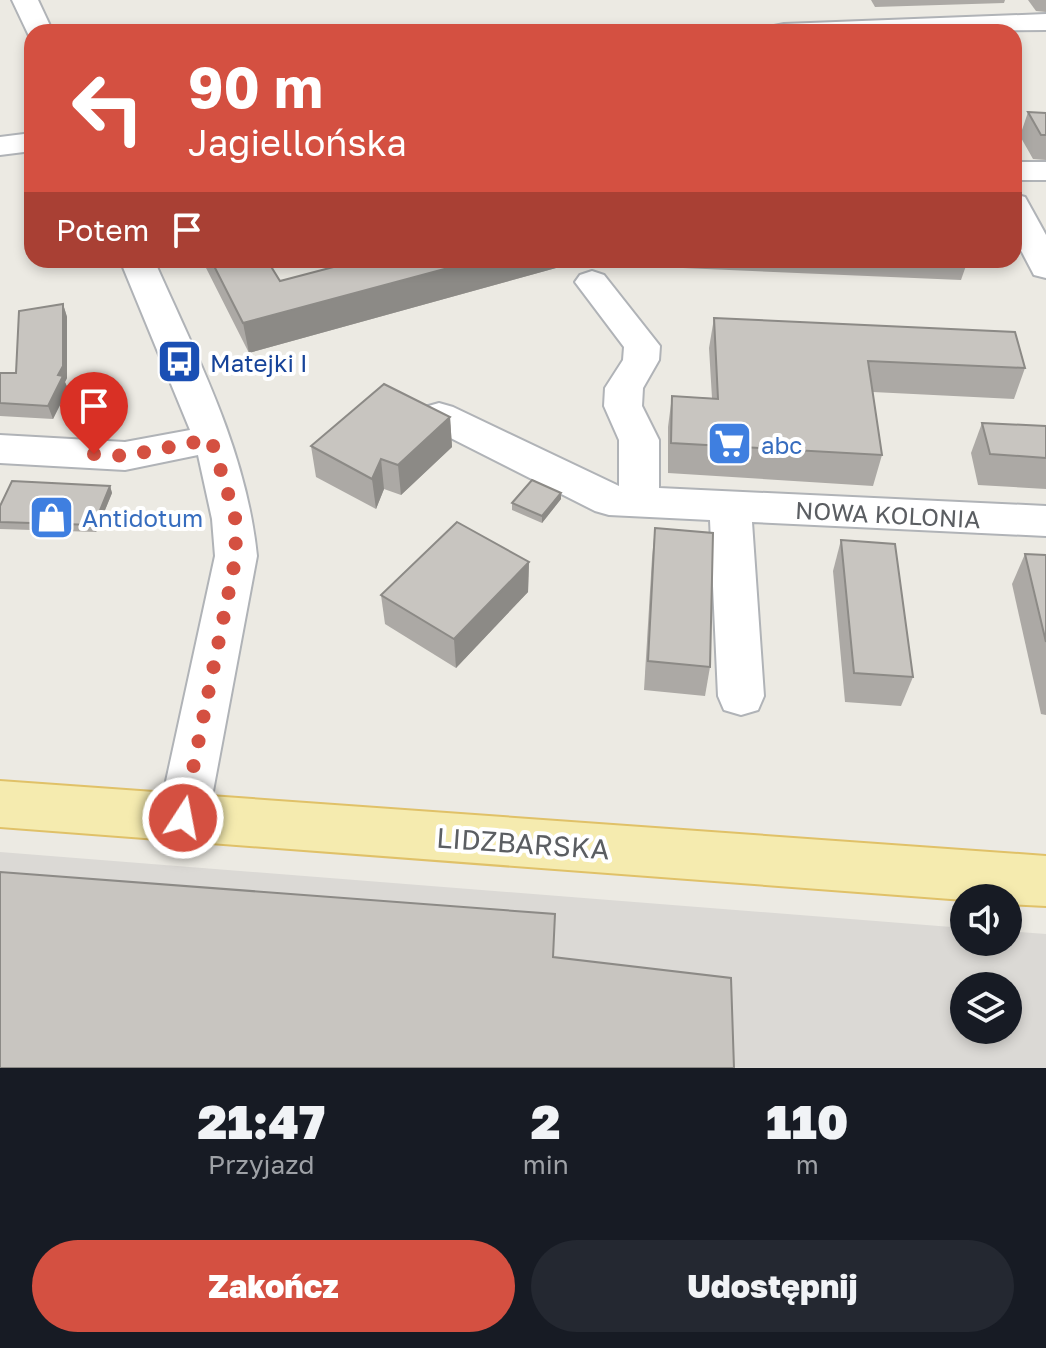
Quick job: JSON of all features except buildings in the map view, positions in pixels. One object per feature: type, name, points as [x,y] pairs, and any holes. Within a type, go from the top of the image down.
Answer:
[{"type":"main road","name":"LIDZBARSKA","points":[[0,804],[1046,881]]},
{"type":"street","points":[[25,0],[36,24]]},
{"type":"street","points":[[994,24],[1046,22]]},
{"type":"street","points":[[0,146],[24,143]]},
{"type":"street","points":[[1022,171],[1046,171]]},
{"type":"street","points":[[1022,219],[1044,259]]},
{"type":"street","points":[[140,268],[211,439],[235,516],[236,556],[183,818]]},
{"type":"street","points":[[592,282],[642,346],[641,360],[624,388],[623,406],[639,440],[639,501]]},
{"type":"street","name":"NOWA KOLONIA","points":[[439,416],[609,500],[1046,521]]},
{"type":"street","points":[[0,449],[125,456],[211,439]]},
{"type":"street","points":[[730,506],[741,696]]},
{"type":"shaded area","points":[[0,852],[950,927],[950,956],[1022,956],[1022,932],[1046,934],[1046,1068],[0,1068]]},
{"type":"place","name":"Matejki I","points":[[179,362]]},
{"type":"place","name":"abc","points":[[730,444]]},
{"type":"place","name":"Antidotum","points":[[51,517]]},
{"type":"route","points":[[94,454],[125,456],[211,439],[235,516],[236,556],[183,818]]}]
